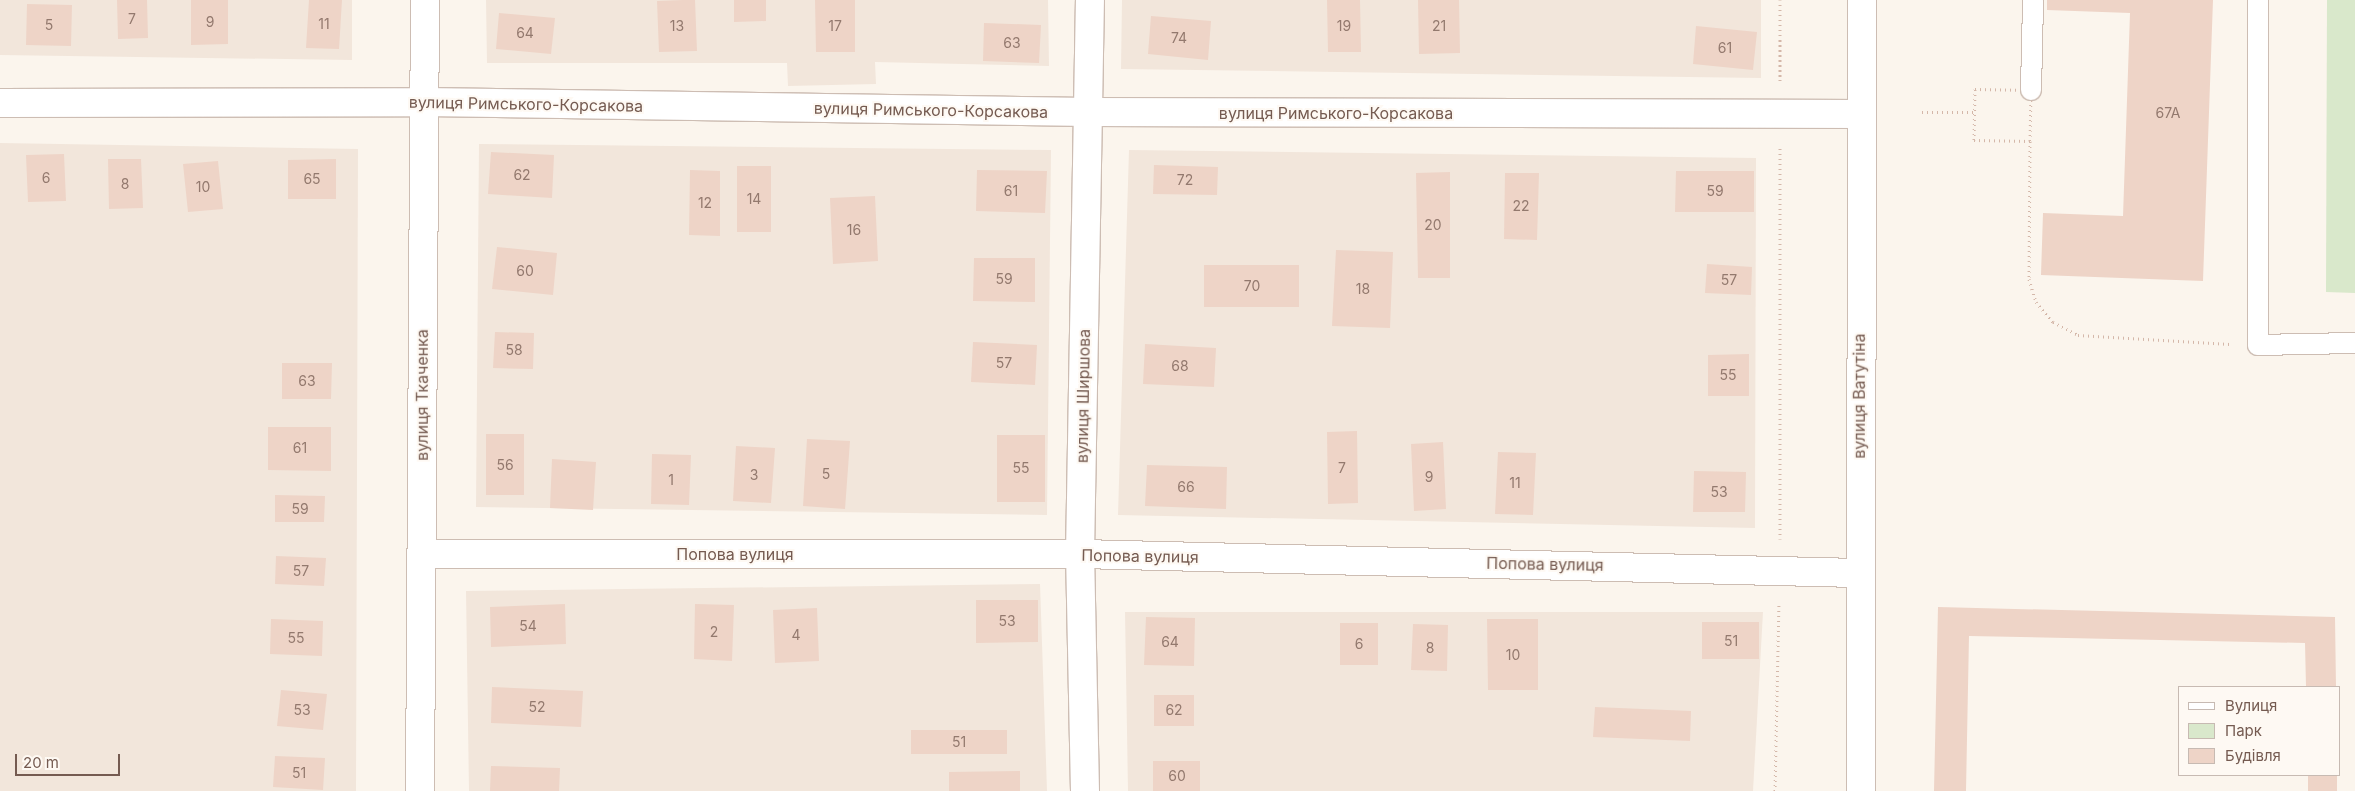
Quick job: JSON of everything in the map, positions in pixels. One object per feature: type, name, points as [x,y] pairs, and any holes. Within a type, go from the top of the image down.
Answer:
[{"type":"street","name":"вулиця Ткаченка","points":[[420,791],[425,0]]},
{"type":"street","name":"вулиця Ширшова","points":[[1085,791],[1080,554],[1090,0]]},
{"type":"street","name":"вулиця Ватутіна","points":[[1860,791],[1858,573],[1862,0]]},
{"type":"street","name":"вулиця Римського-Корсакова","points":[[0,103],[424,102],[1088,112],[1861,114]]},
{"type":"street","name":"Попова вулиця","points":[[422,554],[1080,554],[1780,569],[1858,573]]},
{"type":"lane","points":[[2030,90],[2033,0]]},
{"type":"lane","points":[[2258,0],[2258,345],[2355,343]]},
{"type":"path","points":[[1775,791],[1780,569],[1780,0]]},
{"type":"path","points":[[2030,141],[1974,140],[1975,89],[2030,90],[2030,141],[2029,279],[2036,302],[2054,322],[2078,335],[2258,345]]},
{"type":"path","points":[[1922,112],[1974,112]]},
{"type":"shaded area","points":[[0,0],[352,0],[352,60],[0,55]]},
{"type":"shaded area","points":[[486,0],[1048,0],[1049,66],[875,62],[876,84],[788,86],[787,63],[487,63]]},
{"type":"shaded area","points":[[1122,0],[1761,0],[1761,78],[1121,69]]},
{"type":"shaded area","points":[[0,143],[358,149],[356,791],[0,791]]},
{"type":"shaded area","points":[[479,144],[1051,150],[1047,515],[476,507]]},
{"type":"shaded area","points":[[1129,150],[1756,158],[1755,528],[1118,515]]},
{"type":"shaded area","points":[[1040,584],[1047,791],[469,791],[466,591]]},
{"type":"shaded area","points":[[1125,612],[1763,612],[1753,791],[1128,791]]},
{"type":"green space","points":[[2327,0],[2355,0],[2355,293],[2326,292]]},
{"type":"building","points":[[117,0],[147,0],[148,38],[118,39]]},
{"type":"building","points":[[191,0],[228,0],[228,44],[191,45]]},
{"type":"building","points":[[309,0],[342,0],[339,49],[306,48]]},
{"type":"building","points":[[695,0],[697,51],[659,52],[657,1]]},
{"type":"building","points":[[734,0],[766,0],[766,21],[734,22]]},
{"type":"building","points":[[815,0],[855,0],[855,52],[816,52]]},
{"type":"building","points":[[1327,0],[1360,0],[1361,52],[1328,52]]},
{"type":"building","points":[[1418,0],[1459,0],[1460,53],[1419,54]]},
{"type":"building","points":[[2047,0],[2213,0],[2203,281],[2041,275],[2043,213],[2123,216],[2130,13],[2047,10]]},
{"type":"building","points":[[27,4],[72,5],[71,46],[26,45]]},
{"type":"building","points":[[499,13],[555,18],[551,54],[496,49]]},
{"type":"building","points":[[1151,16],[1211,21],[1208,60],[1148,54]]},
{"type":"building","points":[[984,23],[1041,25],[1039,63],[983,61]]},
{"type":"building","points":[[1696,26],[1757,32],[1753,70],[1693,64]]},
{"type":"building","points":[[491,152],[554,155],[552,198],[488,194]]},
{"type":"building","points":[[64,154],[66,201],[28,202],[26,155]]},
{"type":"building","points":[[108,159],[141,159],[143,208],[109,209]]},
{"type":"building","points":[[336,159],[336,199],[288,199],[288,160]]},
{"type":"building","points":[[218,161],[223,209],[188,212],[183,164]]},
{"type":"building","points":[[1154,165],[1218,167],[1217,195],[1153,194]]},
{"type":"building","points":[[737,166],[771,166],[771,232],[737,232]]},
{"type":"building","points":[[690,170],[720,171],[720,236],[689,235]]},
{"type":"building","points":[[977,170],[1047,171],[1045,213],[976,211]]},
{"type":"building","points":[[1676,171],[1754,171],[1754,212],[1675,212]]},
{"type":"building","points":[[1450,172],[1450,278],[1418,278],[1416,173]]},
{"type":"building","points":[[1505,173],[1539,173],[1537,240],[1504,239]]},
{"type":"building","points":[[875,196],[878,261],[833,264],[830,198]]},
{"type":"building","points":[[497,247],[557,253],[553,295],[492,289]]},
{"type":"building","points":[[1336,250],[1393,252],[1390,328],[1332,326]]},
{"type":"building","points":[[974,258],[1035,258],[1035,302],[973,301]]},
{"type":"building","points":[[1707,264],[1752,267],[1751,295],[1705,293]]},
{"type":"building","points":[[1204,265],[1299,265],[1299,307],[1204,307]]},
{"type":"building","points":[[495,332],[534,333],[533,369],[493,368]]},
{"type":"building","points":[[973,342],[1037,345],[1035,385],[971,382]]},
{"type":"building","points":[[1145,344],[1216,348],[1214,387],[1143,384]]},
{"type":"building","points":[[1749,354],[1749,396],[1708,396],[1708,355]]},
{"type":"building","points":[[282,363],[332,363],[331,399],[282,399]]},
{"type":"building","points":[[268,427],[331,427],[331,471],[268,470]]},
{"type":"building","points":[[1357,431],[1358,503],[1328,504],[1327,432]]},
{"type":"building","points":[[486,434],[524,434],[524,495],[486,495]]},
{"type":"building","points":[[997,435],[1045,435],[1045,502],[997,502]]},
{"type":"building","points":[[807,439],[850,441],[845,509],[803,506]]},
{"type":"building","points":[[1443,442],[1446,509],[1414,511],[1411,444]]},
{"type":"building","points":[[736,446],[775,448],[771,503],[733,501]]},
{"type":"building","points":[[1498,452],[1536,453],[1533,515],[1495,514]]},
{"type":"building","points":[[652,454],[691,455],[689,505],[651,504]]},
{"type":"building","points":[[552,459],[596,462],[593,510],[550,508]]},
{"type":"building","points":[[1147,465],[1227,467],[1226,509],[1145,506]]},
{"type":"building","points":[[1694,471],[1746,472],[1745,512],[1693,512]]},
{"type":"building","points":[[275,495],[325,496],[324,522],[275,522]]},
{"type":"building","points":[[276,556],[326,558],[324,586],[275,584]]},
{"type":"building","points":[[976,600],[1038,600],[1038,642],[976,643]]},
{"type":"building","points":[[565,604],[566,644],[491,647],[490,607]]},
{"type":"building","points":[[695,604],[734,605],[732,661],[694,659]]},
{"type":"building","points":[[1938,607],[2335,617],[2336,686],[2306,686],[2305,643],[1969,636],[1966,791],[1934,791]]},
{"type":"building","points":[[817,608],[819,661],[775,663],[773,610]]},
{"type":"building","points":[[1146,617],[1195,618],[1194,666],[1144,665]]},
{"type":"building","points":[[271,619],[323,621],[322,656],[270,654]]},
{"type":"building","points":[[1487,619],[1538,619],[1538,690],[1488,690]]},
{"type":"building","points":[[1702,622],[1759,622],[1759,659],[1702,659]]},
{"type":"building","points":[[1340,623],[1378,623],[1378,665],[1340,665]]},
{"type":"building","points":[[1413,624],[1448,625],[1447,671],[1411,670]]},
{"type":"building","points":[[492,687],[583,691],[581,727],[491,723]]},
{"type":"building","points":[[281,690],[327,694],[323,730],[277,726]]},
{"type":"building","points":[[1154,695],[1194,695],[1194,726],[1154,726]]},
{"type":"building","points":[[1595,707],[1691,711],[1690,741],[1593,737]]},
{"type":"building","points":[[911,730],[1007,730],[1007,754],[911,754]]},
{"type":"building","points":[[275,756],[325,758],[323,790],[273,787]]},
{"type":"building","points":[[1153,761],[1200,761],[1200,791],[1153,791]]},
{"type":"building","points":[[491,766],[560,768],[559,791],[490,791]]},
{"type":"building","points":[[1020,771],[1020,791],[949,791],[949,772]]},
{"type":"building","points":[[2308,776],[2337,776],[2337,791],[2308,791]]}]
